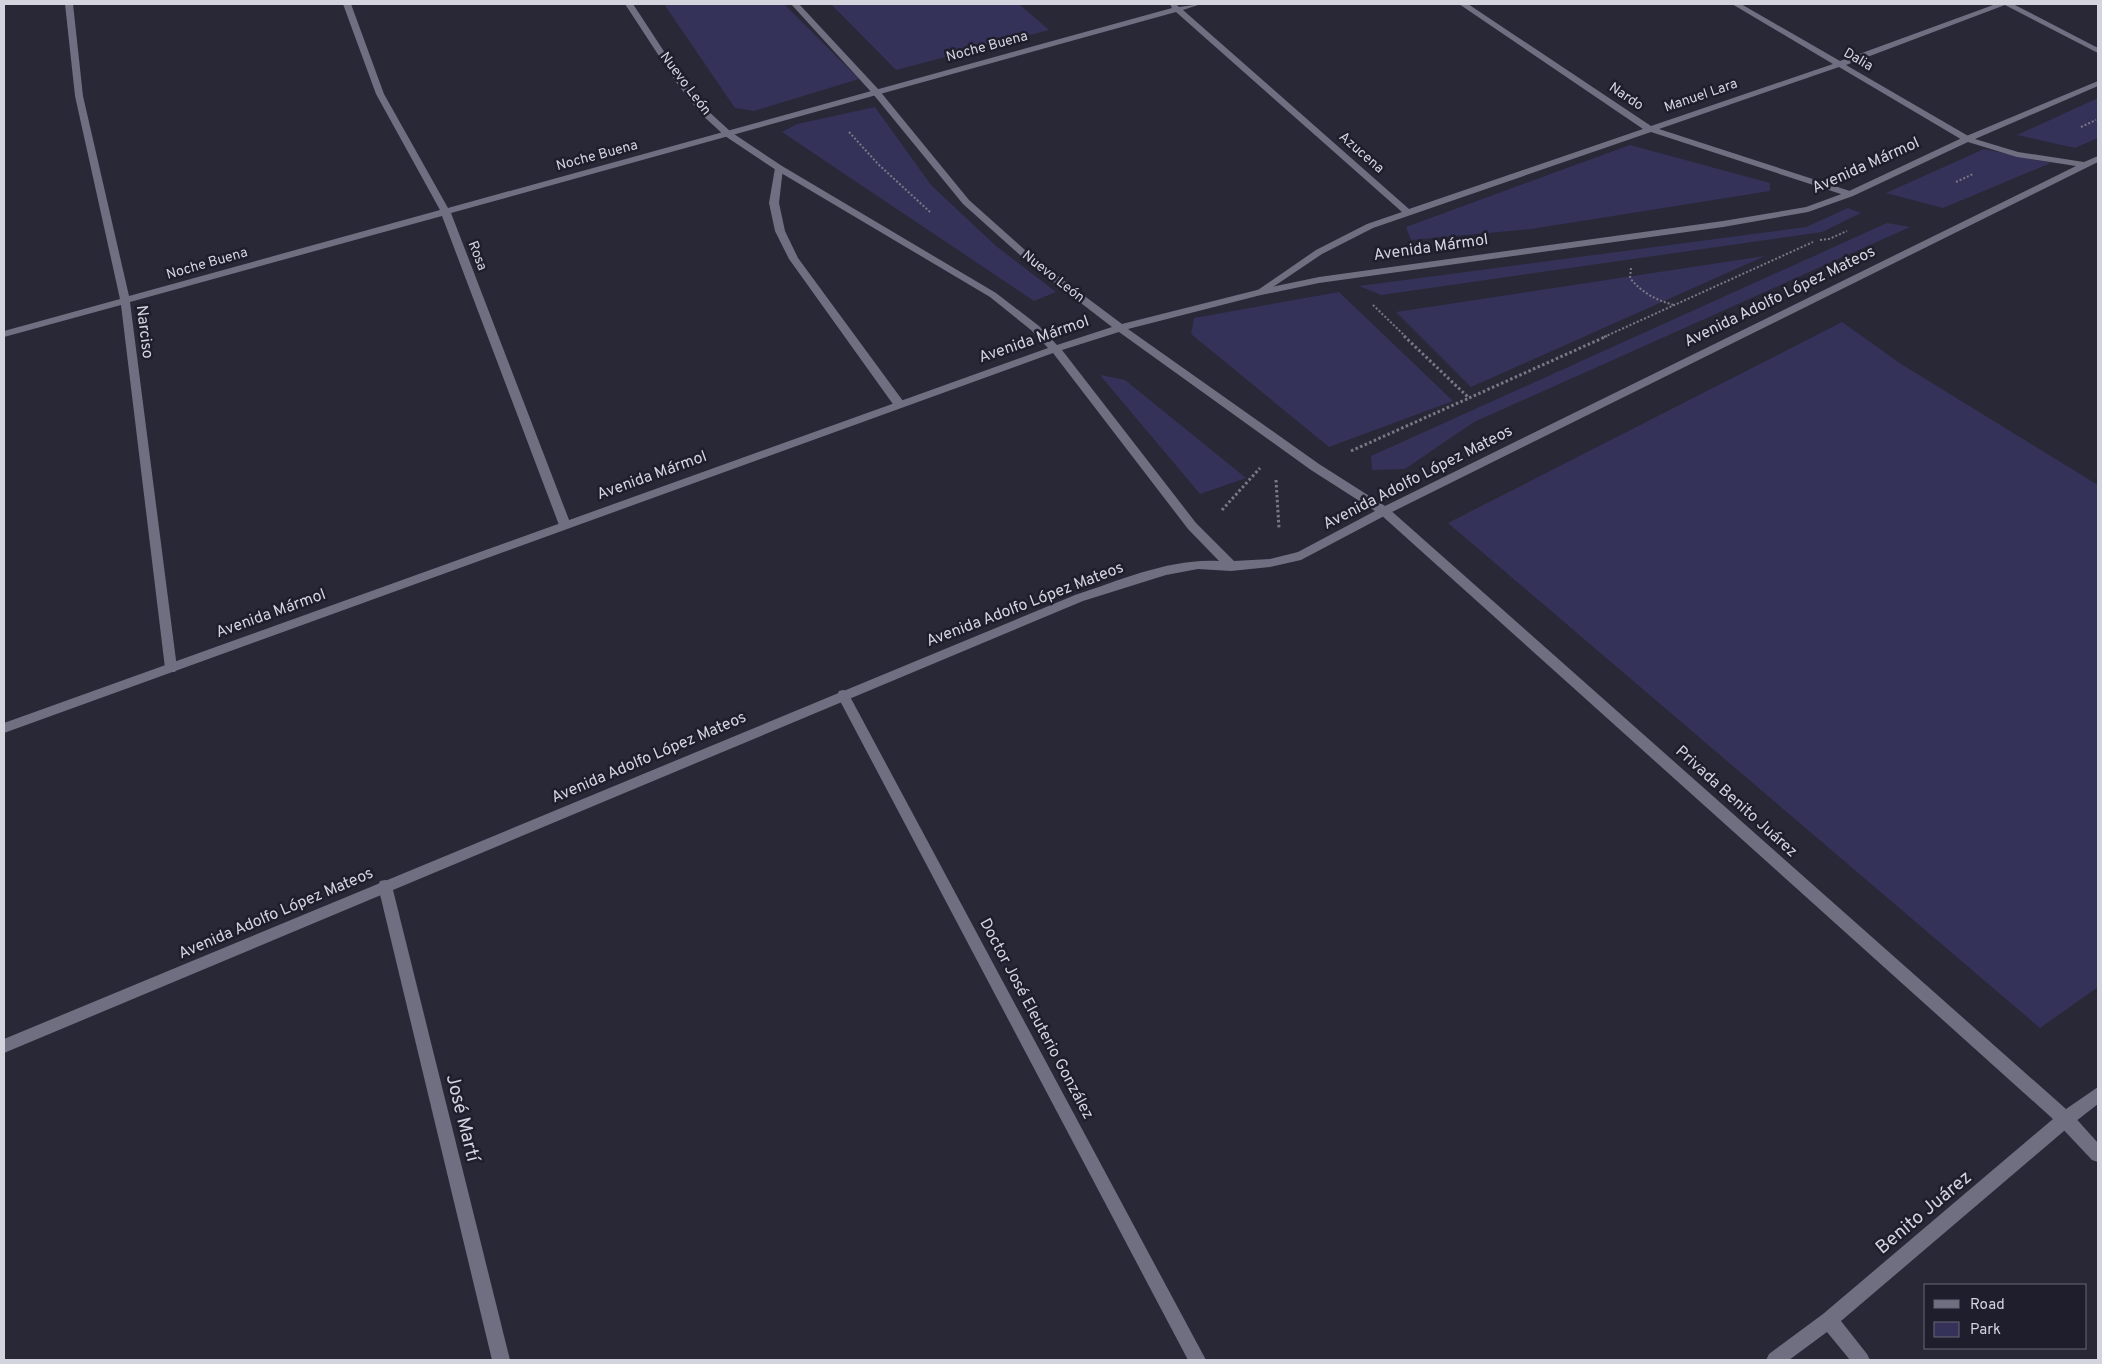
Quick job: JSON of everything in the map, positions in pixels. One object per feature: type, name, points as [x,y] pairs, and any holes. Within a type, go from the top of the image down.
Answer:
[{"type":"street","name":"Narciso","points":[[69,4],[79,96],[125,301],[171,668]]},
{"type":"street","name":"Rosa","points":[[347,4],[380,94],[446,213],[565,525]]},
{"type":"street","name":"Nuevo León","points":[[629,4],[679,80],[704,111],[728,134],[779,168],[993,295],[1035,328],[1055,349],[1192,526],[1231,566]]},
{"type":"street","name":"Nuevo León","points":[[795,4],[876,92],[966,202],[1032,261],[1120,328],[1315,467],[1384,511]]},
{"type":"street","name":"Noche Buena","points":[[4,334],[728,134],[1174,6],[1197,4]]},
{"type":"street","name":"Nardo","points":[[1463,4],[1649,129],[1850,194]]},
{"type":"street","name":"Dalia","points":[[1736,4],[1967,139],[2018,154],[2085,165]]},
{"type":"street","name":"Manuel Lara","points":[[1407,212],[1838,64],[2002,4]]},
{"type":"street","points":[[2008,4],[2098,51]]},
{"type":"street","name":"Azucena","points":[[1174,6],[1407,212]]},
{"type":"street","name":"Avenida Mármol","points":[[4,728],[899,404],[1120,328],[1261,292],[1354,275],[1770,217],[1808,209],[1850,194],[1967,139],[2098,84]]},
{"type":"street","name":"Avenida Adolfo López Mateos","points":[[4,1046],[1079,598],[1166,570],[1198,564],[1231,566],[1270,562],[1301,556],[1384,511],[2098,159]]},
{"type":"street","points":[[779,168],[774,203],[780,231],[794,259],[899,404]]},
{"type":"street","points":[[1261,292],[1326,248],[1370,226],[1407,212]]},
{"type":"street","name":"Privada Benito Juárez","points":[[1384,511],[2066,1119],[2098,1154]]},
{"type":"street","name":"Doctor José Eleuterio González","points":[[843,695],[1197,1360]]},
{"type":"street","name":"José Martí","points":[[385,886],[501,1360]]},
{"type":"street","name":"Benito Juárez","points":[[1775,1360],[1829,1320],[2098,1094]]},
{"type":"street","points":[[1829,1320],[1861,1360]]},
{"type":"path","points":[[1951,184],[1978,172]]},
{"type":"path","points":[[1798,243],[1829,239],[1854,228]]},
{"type":"path","points":[[1351,451],[1817,240]]},
{"type":"path","points":[[1631,267],[1630,278],[1636,287],[1647,296],[1674,305]]},
{"type":"path","points":[[1382,303],[1372,304],[1469,398]]},
{"type":"path","points":[[1192,526],[1216,518],[1262,466]]},
{"type":"path","points":[[1270,562],[1280,522],[1275,477]]},
{"type":"green space","points":[[664,4],[784,4],[859,79],[754,111],[735,108]]},
{"type":"green space","points":[[831,4],[1019,4],[1049,30],[896,70]]},
{"type":"green space","points":[[2098,98],[2098,138],[2075,148],[2017,135]]},
{"type":"green space","points":[[875,107],[931,185],[996,246],[1056,292],[1034,301],[782,132],[797,124]]},
{"type":"green space","points":[[1630,145],[1770,183],[1770,191],[1531,229],[1411,240],[1406,227]]},
{"type":"green space","points":[[1984,149],[2051,163],[1943,208],[1886,193]]},
{"type":"green space","points":[[1848,208],[1861,213],[1822,232],[1381,295],[1359,286],[1806,227]]},
{"type":"green space","points":[[1887,223],[1910,227],[1474,422],[1405,469],[1372,470],[1371,456]]},
{"type":"green space","points":[[1765,256],[1471,387],[1396,312]]},
{"type":"green space","points":[[1339,292],[1453,401],[1329,447],[1191,334],[1194,318]]},
{"type":"green space","points":[[1842,322],[1901,364],[2098,485],[2098,987],[2040,1028],[1448,523]]},
{"type":"green space","points":[[1100,375],[1125,380],[1246,478],[1200,494]]}]
